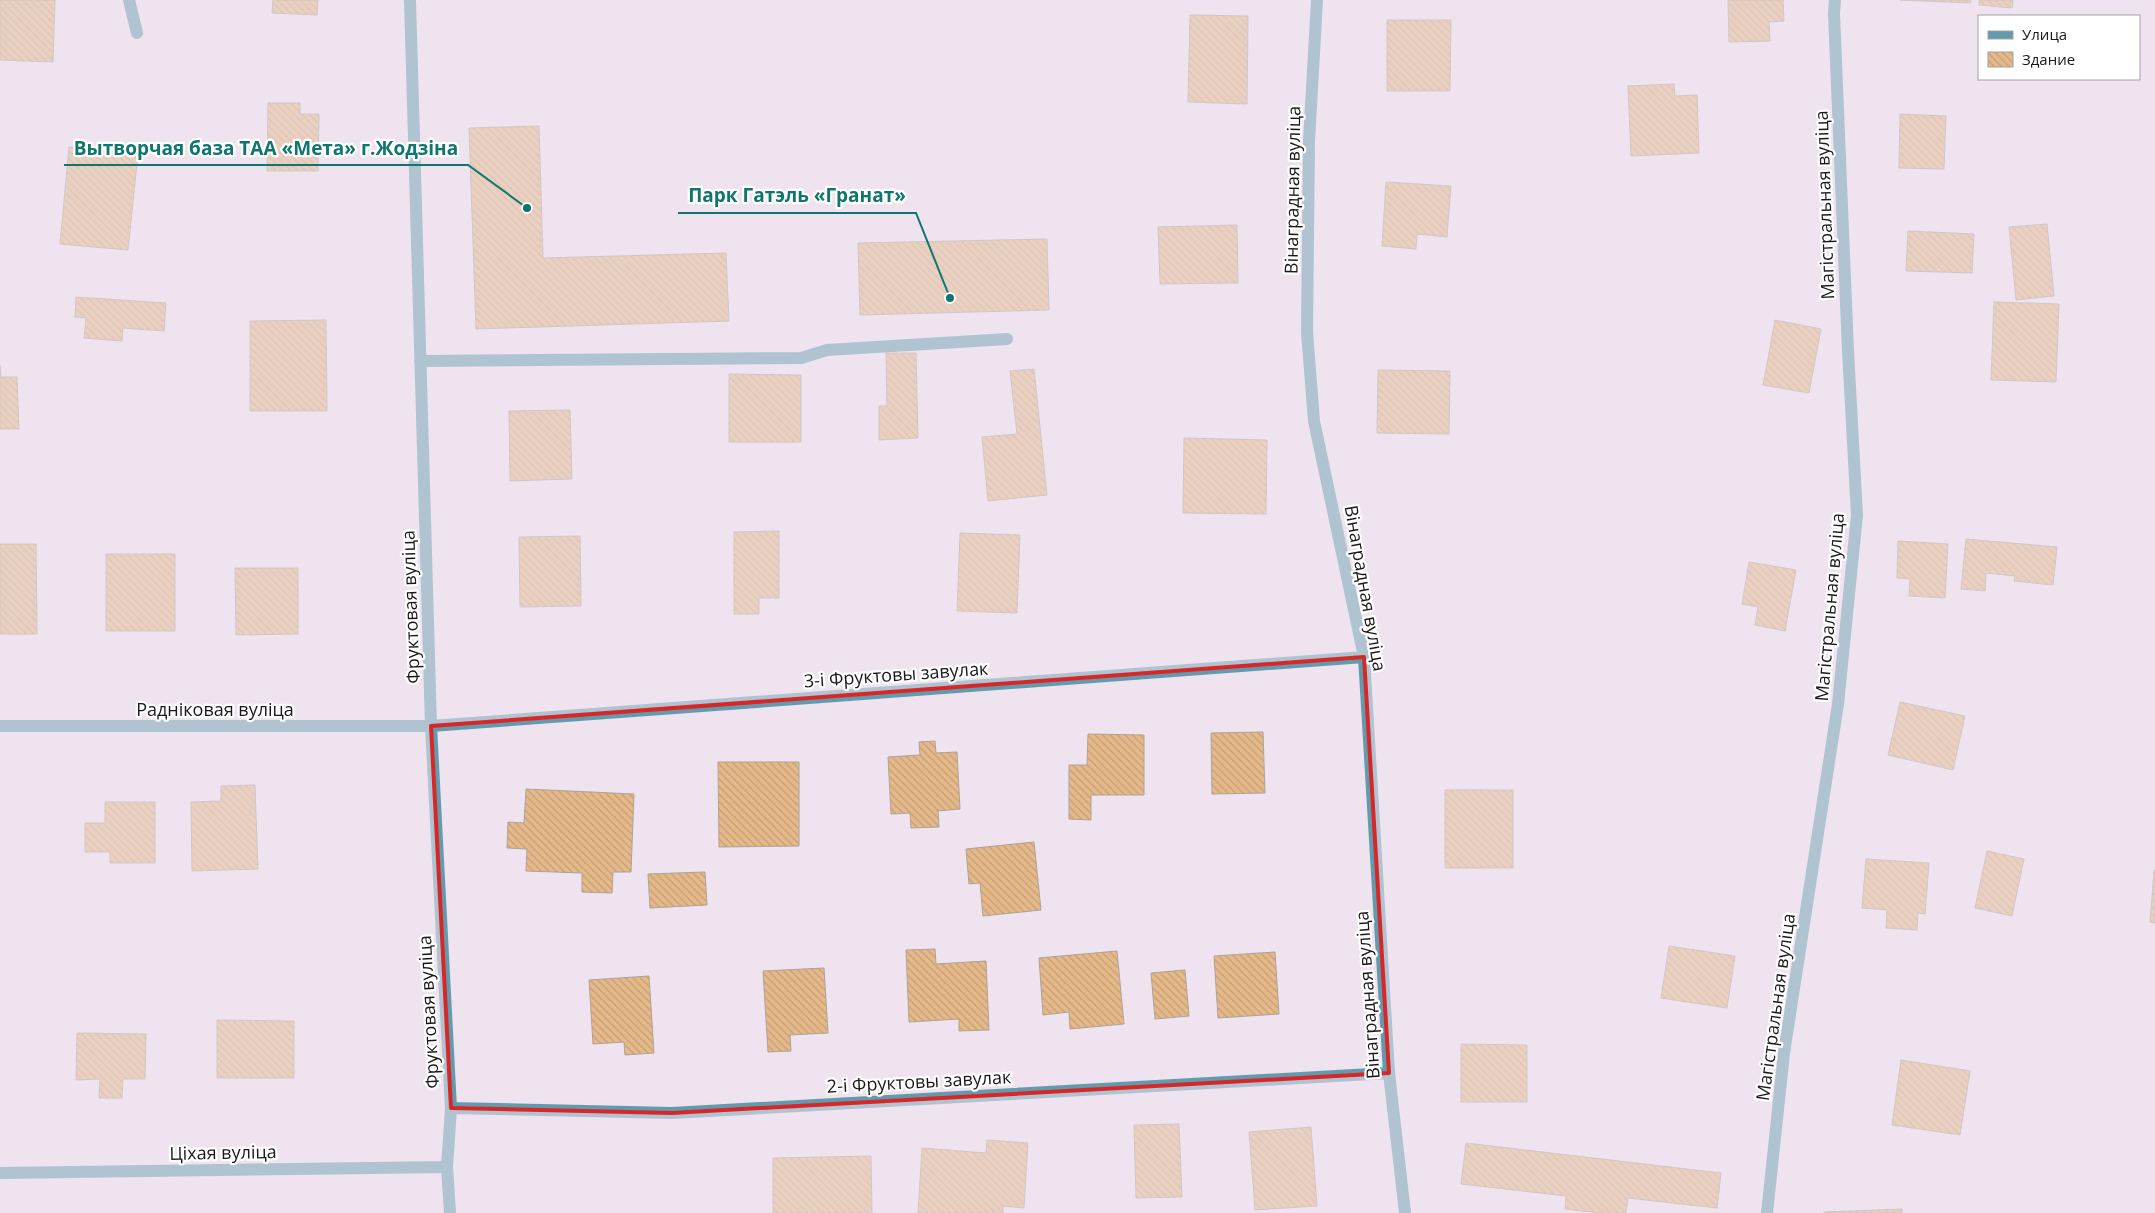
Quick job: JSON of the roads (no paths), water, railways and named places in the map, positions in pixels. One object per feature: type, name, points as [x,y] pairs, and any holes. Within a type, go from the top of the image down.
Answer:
[{"type":"street","points":[[129,0],[137,33]]},
{"type":"street","name":"Фруктовая вуліца","points":[[410,0],[431,726],[451,1108],[447,1167],[450,1213]]},
{"type":"street","name":"Вінаградная вуліца","points":[[1317,0],[1309,141],[1307,332],[1314,421],[1364,657],[1389,1073],[1405,1213]]},
{"type":"street","name":"Магістральная вуліца","points":[[1767,1213],[1784,1054],[1838,704],[1857,515],[1847,342],[1835,0]]},
{"type":"street","points":[[420,361],[802,358],[827,350],[1007,339]]},
{"type":"street","name":"3-і Фруктовы завулак","points":[[431,726],[1364,657]]},
{"type":"street","name":"Радніковая вуліца","points":[[0,726],[431,726]]},
{"type":"street","name":"2-і Фруктовы завулак","points":[[451,1108],[672,1113],[1389,1073]]},
{"type":"street","name":"Ціхая вуліца","points":[[0,1173],[447,1167]]},
{"type":"place","name":"Вытворчая база ТАА «Мета» г.Жодзіна","points":[[527,208]]},
{"type":"place","name":"Парк Гатэль «Гранат»","points":[[950,298]]}]
